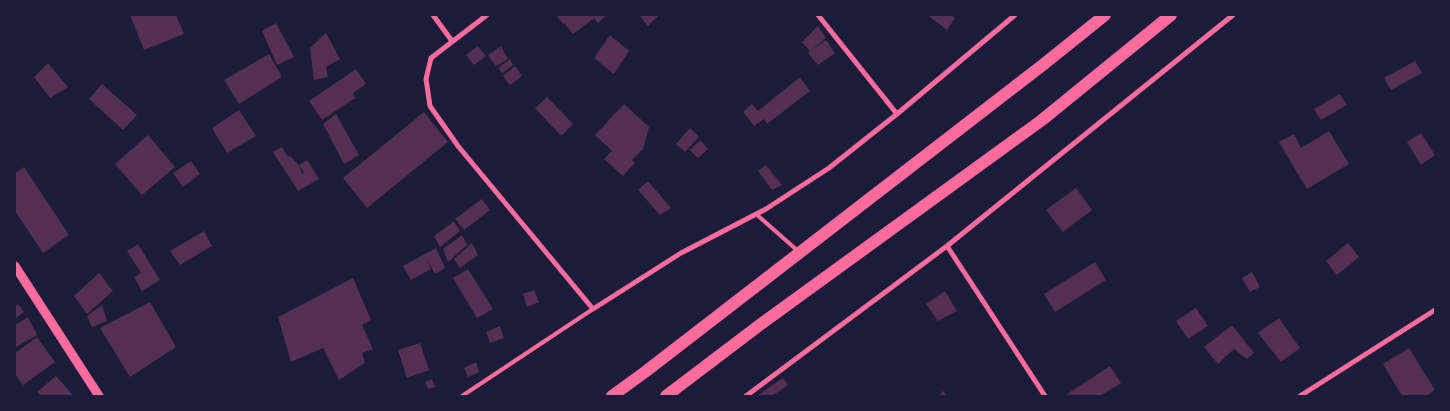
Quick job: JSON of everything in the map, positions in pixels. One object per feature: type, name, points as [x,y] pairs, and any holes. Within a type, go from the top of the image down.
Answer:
[{"type":"main road","points":[[612,396],[1105,15]]},
{"type":"main road","points":[[666,396],[761,324],[1042,120],[1171,15]]},
{"type":"street","points":[[433,15],[452,41]]},
{"type":"street","points":[[487,15],[431,58],[426,79],[430,106],[458,146],[593,309],[682,253],[756,214],[829,168],[1015,15]]},
{"type":"street","points":[[818,15],[897,114]]},
{"type":"street","points":[[746,396],[947,246],[1233,15]]},
{"type":"street","points":[[947,246],[1045,396]]},
{"type":"street","points":[[15,266],[99,396]]},
{"type":"street","points":[[1300,396],[1435,310]]},
{"type":"lane","points":[[756,214],[799,252]]},
{"type":"lane","points":[[462,396],[593,309]]},
{"type":"building","points":[[130,15],[176,15],[184,34],[144,50]]},
{"type":"building","points":[[556,15],[607,15],[598,23],[594,18],[573,34]]},
{"type":"building","points":[[639,15],[659,15],[648,26]]},
{"type":"building","points":[[931,15],[951,15],[955,18],[947,30],[930,17]]},
{"type":"building","points":[[276,23],[294,57],[277,65],[262,31]]},
{"type":"building","points":[[818,26],[826,38],[811,50],[826,40],[835,53],[818,65],[802,42]]},
{"type":"building","points":[[326,33],[340,59],[326,67],[328,77],[314,80],[310,48]]},
{"type":"building","points":[[610,35],[629,51],[614,74],[594,58]]},
{"type":"building","points":[[478,46],[486,56],[474,65],[466,55]]},
{"type":"building","points":[[501,46],[508,59],[496,66],[488,55]]},
{"type":"building","points":[[269,54],[282,77],[239,104],[224,80]]},
{"type":"building","points":[[510,59],[513,65],[502,73],[498,68]]},
{"type":"building","points":[[1415,61],[1422,73],[1391,90],[1384,78]]},
{"type":"building","points":[[48,63],[68,87],[50,98],[34,77]]},
{"type":"building","points":[[515,66],[522,76],[510,85],[503,76]]},
{"type":"building","points":[[356,69],[366,84],[353,93],[355,98],[322,120],[309,101]]},
{"type":"building","points":[[800,77],[810,91],[767,124],[764,119],[754,126],[743,112],[752,104],[758,111]]},
{"type":"building","points":[[102,84],[137,115],[123,130],[89,99]]},
{"type":"building","points":[[1340,94],[1347,105],[1321,120],[1314,109]]},
{"type":"building","points":[[547,97],[573,124],[561,136],[535,108]]},
{"type":"building","points":[[624,104],[649,127],[643,149],[632,160],[635,163],[623,176],[604,159],[612,151],[595,135]]},
{"type":"building","points":[[239,110],[256,136],[227,153],[212,128]]},
{"type":"building","points":[[424,112],[448,142],[367,208],[343,178]]},
{"type":"building","points":[[336,114],[359,155],[344,164],[323,124]]},
{"type":"building","points":[[690,128],[699,137],[685,152],[676,144]]},
{"type":"building","points":[[1329,131],[1349,164],[1307,189],[1279,142],[1294,134],[1301,148]]},
{"type":"building","points":[[1421,133],[1435,155],[1421,165],[1407,142]]},
{"type":"building","points":[[148,135],[175,167],[142,195],[115,164]]},
{"type":"building","points":[[700,140],[708,149],[698,158],[690,150]]},
{"type":"building","points":[[282,147],[288,157],[290,156],[299,165],[307,160],[319,179],[298,191],[273,152]]},
{"type":"building","points":[[191,161],[200,174],[183,187],[173,173]]},
{"type":"building","points":[[766,165],[782,185],[772,190],[758,171]]},
{"type":"building","points":[[24,167],[69,235],[43,253],[15,211],[15,173]]},
{"type":"building","points":[[648,181],[671,208],[660,215],[638,190]]},
{"type":"building","points":[[1076,188],[1092,210],[1063,232],[1046,210]]},
{"type":"building","points":[[482,199],[490,210],[464,230],[455,219]]},
{"type":"building","points":[[454,221],[460,231],[440,247],[434,236]]},
{"type":"building","points":[[204,231],[212,246],[180,265],[170,251]]},
{"type":"building","points":[[462,235],[467,245],[448,262],[443,249]]},
{"type":"building","points":[[472,243],[478,255],[460,268],[454,259]]},
{"type":"building","points":[[1348,243],[1359,257],[1337,275],[1326,261]]},
{"type":"building","points":[[138,244],[160,280],[142,291],[134,277],[141,273],[127,251]]},
{"type":"building","points":[[436,248],[445,268],[435,274],[427,259],[431,269],[411,280],[403,266]]},
{"type":"building","points":[[1095,262],[1106,280],[1055,312],[1044,294]]},
{"type":"building","points":[[468,269],[493,309],[477,318],[453,278]]},
{"type":"building","points":[[1252,272],[1260,287],[1250,292],[1242,278]]},
{"type":"building","points":[[99,273],[113,291],[87,314],[74,296]]},
{"type":"building","points":[[353,278],[371,320],[362,325],[373,349],[362,353],[365,363],[339,380],[323,348],[291,362],[278,317]]},
{"type":"building","points":[[534,290],[539,302],[527,307],[523,294]]},
{"type":"building","points":[[945,291],[957,311],[938,321],[926,304]]},
{"type":"building","points":[[150,302],[176,347],[130,377],[100,328]]},
{"type":"building","points":[[18,304],[24,312],[15,319],[15,306]]},
{"type":"building","points":[[102,305],[107,321],[92,327],[87,316]]},
{"type":"building","points":[[1196,308],[1208,326],[1188,339],[1176,321]]},
{"type":"building","points":[[28,317],[37,335],[16,347],[15,325]]},
{"type":"building","points":[[1279,318],[1300,348],[1281,362],[1258,333]]},
{"type":"building","points":[[1232,325],[1254,353],[1247,359],[1234,349],[1218,364],[1204,347]]},
{"type":"building","points":[[500,326],[504,338],[490,343],[486,332]]},
{"type":"building","points":[[37,337],[55,362],[23,385],[15,374],[15,353]]},
{"type":"building","points":[[420,343],[429,370],[407,378],[398,350]]},
{"type":"building","points":[[1409,348],[1435,390],[1426,396],[1402,396],[1383,364]]},
{"type":"building","points":[[476,362],[479,372],[468,377],[464,368]]},
{"type":"building","points":[[1110,366],[1121,383],[1100,396],[1064,396]]},
{"type":"building","points":[[56,376],[74,396],[41,396],[37,392]]},
{"type":"building","points":[[783,378],[788,385],[772,396],[758,396],[758,395]]},
{"type":"building","points":[[432,379],[435,387],[428,389],[425,382]]},
{"type":"building","points":[[943,391],[948,396],[938,396]]}]
